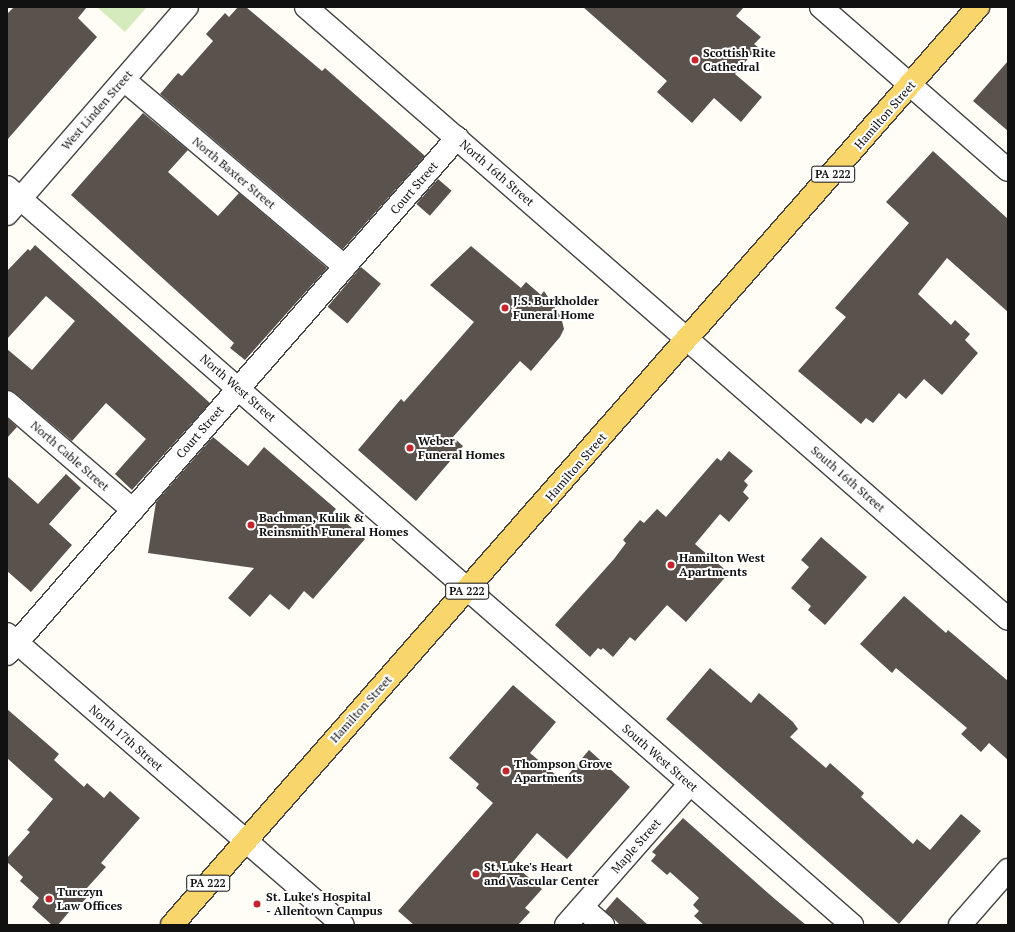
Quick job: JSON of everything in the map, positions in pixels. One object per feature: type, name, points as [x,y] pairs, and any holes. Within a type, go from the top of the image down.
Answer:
[{"type":"main road","name":"Hamilton Street","points":[[172,925],[688,340],[978,7]]},
{"type":"street","name":"West Linden Street","points":[[12,200],[124,80],[187,7]]},
{"type":"street","name":"North 16th Street","points":[[306,7],[688,340]]},
{"type":"street","points":[[821,7],[1008,170]]},
{"type":"street","name":"North Baxter Street","points":[[124,80],[345,267]]},
{"type":"street","name":"Court Street","points":[[10,644],[132,510],[457,138]]},
{"type":"street","name":"North West Street","points":[[12,200],[238,389],[468,590]]},
{"type":"street","name":"South 16th Street","points":[[688,340],[1008,619]]},
{"type":"street","name":"North Cable Street","points":[[7,402],[132,510]]},
{"type":"street","name":"South West Street","points":[[468,590],[852,925]]},
{"type":"street","name":"North 17th Street","points":[[10,644],[342,925]]},
{"type":"street","name":"Maple Street","points":[[566,925],[690,784]]},
{"type":"street","points":[[960,925],[1008,870]]},
{"type":"street","points":[[582,906],[603,925]]},
{"type":"green space","points":[[97,7],[147,7],[125,32]]},
{"type":"building","points":[[14,7],[87,7],[78,18],[97,37],[7,140],[7,14]]},
{"type":"building","points":[[238,7],[246,7],[322,71],[325,68],[425,156],[343,249],[160,94],[178,73],[182,76],[213,41],[206,34],[225,13],[229,17]]},
{"type":"building","name":"Scottish Rite Cathedral","points":[[583,7],[744,7],[736,16],[761,37],[754,44],[758,47],[735,74],[762,97],[741,122],[714,98],[692,123],[657,92],[667,81]]},
{"type":"building","points":[[1008,61],[1008,131],[973,101]]},
{"type":"building","points":[[143,113],[188,150],[168,172],[218,216],[239,193],[327,268],[245,360],[230,348],[234,343],[71,195]]},
{"type":"building","points":[[933,151],[1008,219],[1008,312],[947,258],[918,294],[951,325],[955,320],[970,334],[965,340],[978,353],[942,395],[924,379],[906,399],[899,393],[873,423],[866,418],[861,424],[798,371],[846,317],[835,308],[909,223],[886,202]]},
{"type":"building","points":[[438,179],[452,191],[430,216],[416,204]]},
{"type":"building","points":[[35,245],[210,403],[132,490],[115,474],[146,439],[106,403],[72,441],[15,393],[7,390],[7,349],[32,370],[75,321],[46,296],[7,339],[7,271],[28,249],[30,251]]},
{"type":"building","points":[[471,246],[521,288],[526,282],[541,295],[544,291],[561,317],[564,329],[560,337],[531,371],[520,361],[453,437],[463,446],[416,501],[358,450],[401,399],[404,402],[474,322],[430,285]]},
{"type":"building","points":[[361,267],[381,284],[347,324],[328,307]]},
{"type":"building","points":[[7,418],[17,427],[7,438]]},
{"type":"building","name":"Bachman, Kulik & Reinsmith Funeral Homes","points":[[213,437],[248,466],[264,447],[336,509],[333,512],[365,539],[313,599],[304,591],[289,610],[270,594],[250,617],[228,598],[254,568],[148,553],[156,502]]},
{"type":"building","points":[[729,451],[753,471],[744,481],[748,485],[743,492],[749,498],[729,522],[720,514],[695,544],[729,573],[686,622],[667,605],[635,641],[630,637],[613,657],[603,648],[601,650],[598,648],[590,657],[555,625],[614,559],[626,543],[623,540],[640,520],[644,523],[657,509],[666,517],[717,458],[721,461]]},
{"type":"building","points":[[66,474],[81,488],[49,524],[72,545],[31,592],[7,571],[7,476],[38,504]]},
{"type":"building","points":[[821,537],[867,577],[825,625],[808,610],[811,606],[791,588],[809,567],[801,560]]},
{"type":"building","points":[[904,596],[946,633],[948,630],[1008,681],[1008,760],[989,743],[981,752],[961,734],[967,728],[896,668],[892,673],[860,644]]},
{"type":"building","points":[[710,668],[751,703],[759,693],[793,722],[798,729],[790,737],[826,768],[830,763],[864,793],[861,797],[913,844],[917,839],[930,850],[961,814],[981,831],[899,924],[666,719]]},
{"type":"building","points":[[513,685],[556,722],[530,753],[563,781],[589,750],[630,787],[567,859],[537,833],[512,863],[542,889],[525,908],[530,912],[518,925],[414,925],[398,911],[493,803],[476,788],[479,784],[449,758]]},
{"type":"building","points":[[7,709],[59,754],[54,760],[84,787],[87,783],[104,798],[110,791],[140,818],[101,863],[106,867],[86,889],[91,893],[77,908],[74,906],[58,925],[52,925],[32,907],[39,898],[20,881],[23,877],[7,862],[7,858],[30,832],[27,830],[53,799],[7,758]]},
{"type":"building","points":[[683,818],[806,925],[704,925],[694,916],[699,911],[693,905],[699,898],[670,872],[667,875],[651,861],[656,855],[652,852]]},
{"type":"building","points":[[617,897],[648,925],[620,925],[605,911]]},
{"type":"place","name":"Scottish Rite Cathedral","points":[[695,60]]},
{"type":"place","name":"J.S. Burkholder Funeral Home","points":[[505,308]]},
{"type":"place","name":"Weber Funeral Homes","points":[[410,448]]},
{"type":"place","name":"Bachman, Kulik & Reinsmith Funeral Homes","points":[[251,525]]},
{"type":"place","name":"Hamilton West Apartments","points":[[671,565]]},
{"type":"place","name":"Thompson Grove Apartments","points":[[506,771]]},
{"type":"place","name":"St. Luke's Heart and Vascular Center","points":[[476,874]]},
{"type":"place","name":"Turczyn Law Offices","points":[[49,899]]},
{"type":"place","name":"St. Luke's Hospital - Allentown Campus","points":[[257,904]]}]
